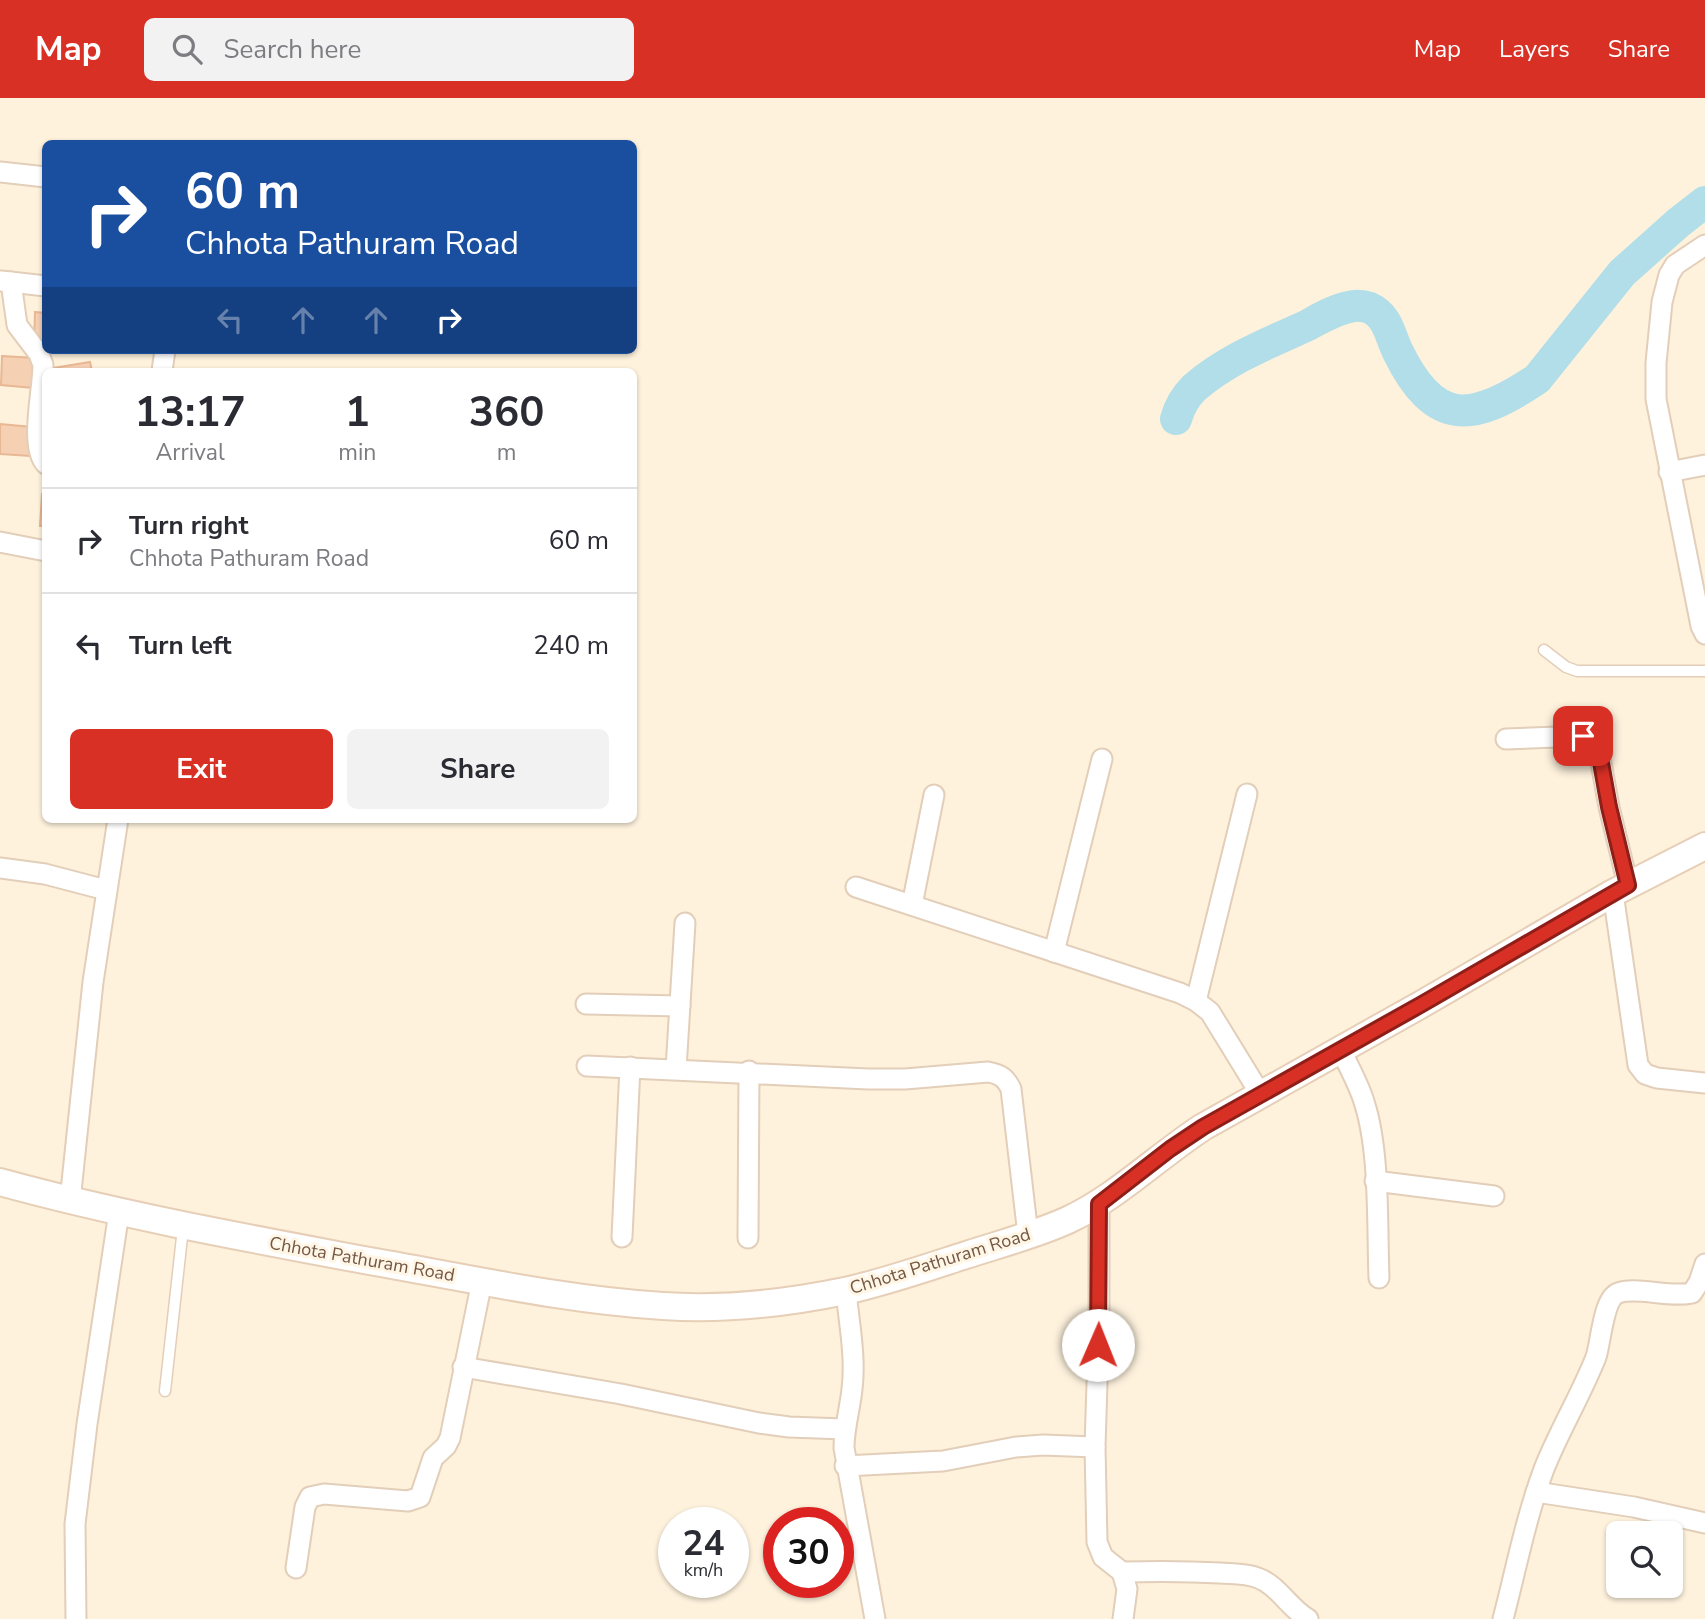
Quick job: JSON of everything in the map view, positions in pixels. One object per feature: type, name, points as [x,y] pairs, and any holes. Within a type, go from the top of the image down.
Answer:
[{"type":"street","points":[[0,172],[42,177]]},
{"type":"street","points":[[1705,245],[1675,265],[1662,302],[1656,363],[1656,399],[1669,472],[1686,541],[1701,626],[1705,634]]},
{"type":"street","points":[[42,286],[6,281],[16,325],[39,354],[43,368]]},
{"type":"street","points":[[42,378],[37,445],[42,459]]},
{"type":"street","points":[[1669,472],[1705,465]]},
{"type":"street","points":[[0,542],[42,550]]},
{"type":"street","points":[[1506,739],[1583,736],[1593,738],[1598,746],[1621,889],[1625,963],[1638,1065],[1645,1074],[1657,1078],[1705,1083]]},
{"type":"street","points":[[1054,952],[1102,759]]},
{"type":"street","points":[[1196,1001],[1247,794]]},
{"type":"street","points":[[912,905],[934,795]]},
{"type":"street","points":[[69,1201],[93,982],[117,823]]},
{"type":"street","name":"Chhota Pathuram Road","points":[[0,1182],[69,1201],[183,1226],[482,1281],[607,1300],[664,1306],[714,1306],[791,1300],[846,1291],[886,1281],[1028,1235],[1066,1221],[1099,1204],[1203,1127],[1621,889],[1705,846]]},
{"type":"street","points":[[0,868],[44,874],[106,890]]},
{"type":"street","points":[[856,887],[1180,993],[1196,1001],[1210,1012],[1261,1095]]},
{"type":"street","points":[[676,1069],[685,923]]},
{"type":"street","points":[[586,1004],[680,1006]]},
{"type":"street","points":[[1341,1050],[1365,1103],[1370,1123],[1379,1278]]},
{"type":"street","points":[[587,1066],[905,1079],[988,1072],[1003,1077],[1011,1089],[1028,1235]]},
{"type":"street","points":[[622,1237],[630,1067]]},
{"type":"street","points":[[748,1238],[749,1072]]},
{"type":"street","points":[[1375,1181],[1494,1196]]},
{"type":"street","points":[[1099,1204],[1095,1447],[1097,1542],[1103,1557],[1122,1572],[1127,1589],[1123,1619]]},
{"type":"street","points":[[76,1619],[75,1524],[118,1212]]},
{"type":"street","points":[[1503,1619],[1536,1492],[1545,1466],[1595,1357],[1609,1300],[1617,1293],[1679,1296],[1692,1293],[1705,1264]]},
{"type":"street","points":[[296,1568],[305,1507],[310,1497],[324,1494],[408,1501],[420,1497],[433,1458],[446,1446],[450,1438],[482,1281]]},
{"type":"street","points":[[846,1291],[853,1364],[852,1390],[844,1429],[845,1466],[875,1619]]},
{"type":"street","points":[[463,1367],[621,1394],[759,1423],[844,1429]]},
{"type":"street","points":[[845,1466],[943,1461],[1016,1447],[1095,1447]]},
{"type":"street","points":[[1536,1492],[1634,1507],[1705,1523]]},
{"type":"street","points":[[1122,1572],[1174,1570],[1258,1577],[1272,1585],[1298,1613],[1308,1619]]},
{"type":"lane","points":[[1544,650],[1566,667],[1577,671],[1705,671]]},
{"type":"lane","points":[[165,1391],[183,1226]]},
{"type":"building","points":[[35,312],[42,313],[42,346],[34,346]]},
{"type":"building","points":[[2,356],[35,358],[33,388],[1,385]]},
{"type":"building","points":[[90,362],[91,368],[53,368]]},
{"type":"building","points":[[0,424],[32,427],[30,456],[0,454]]},
{"type":"building","points":[[42,494],[42,526],[40,526]]},
{"type":"waterway","points":[[1176,419],[1191,391],[1220,369],[1327,315],[1354,306],[1370,308],[1381,316],[1412,377],[1426,394],[1441,405],[1457,410],[1493,404],[1537,379],[1622,273],[1705,202]]},
{"type":"route","points":[[1098,1345],[1099,1204],[1203,1127],[1628,885],[1609,807],[1598,746],[1593,738],[1583,736]]}]
